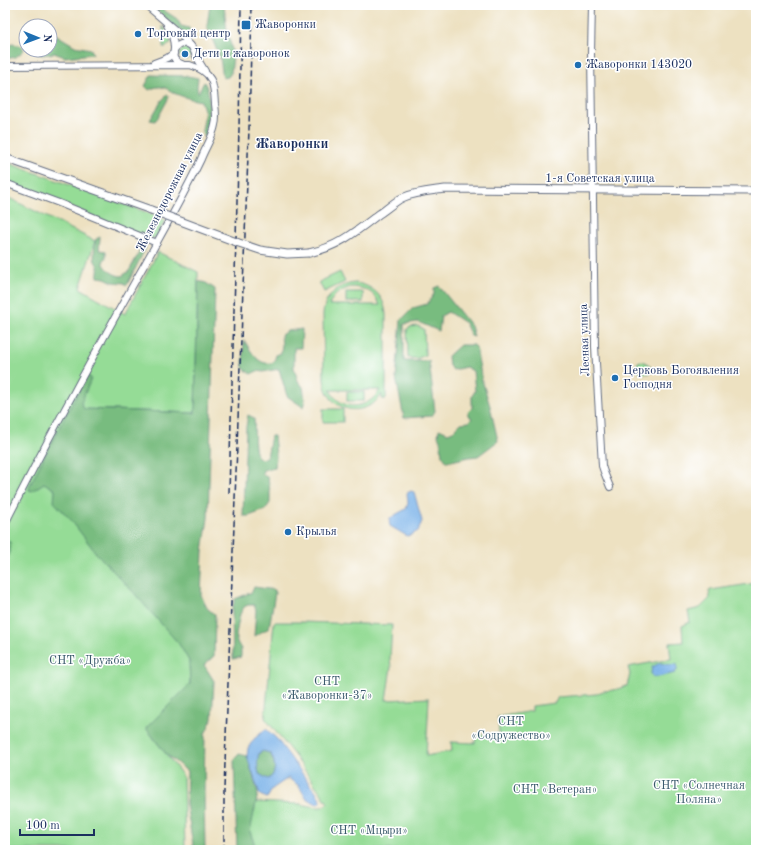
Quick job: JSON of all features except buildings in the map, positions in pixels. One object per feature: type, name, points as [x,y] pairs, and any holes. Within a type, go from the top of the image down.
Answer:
[{"type":"main road","name":"1-я Советская улица","points":[[5,158],[152,210],[239,244],[260,250],[287,254],[309,253],[325,249],[346,239],[403,198],[409,195],[445,189],[756,191]]},
{"type":"street","points":[[5,66],[185,64],[194,59],[195,53],[193,48],[181,35],[166,24],[146,5]]},
{"type":"street","name":"Лесная улица","points":[[592,5],[591,53],[595,346],[602,466],[610,487]]},
{"type":"street","points":[[166,24],[171,32],[175,59],[197,68],[206,74]]},
{"type":"street","points":[[145,65],[165,59],[174,52],[180,44],[187,43],[190,45]]},
{"type":"street","name":"Железнодорожная улица","points":[[5,524],[40,454],[192,179],[214,129],[216,118],[214,89],[211,80],[206,74],[195,53]]},
{"type":"street","points":[[5,183],[59,203],[157,243]]},
{"type":"green space","points":[[210,5],[224,5],[227,33],[233,57],[231,73],[228,77],[223,78],[220,58],[207,26]]},
{"type":"green space","points":[[155,7],[159,7],[177,19],[181,26],[189,28],[189,33],[184,34],[157,11]]},
{"type":"green space","points":[[163,26],[169,35],[171,43],[166,47],[163,47]]},
{"type":"green space","points":[[58,36],[75,46],[91,49],[93,54],[65,57],[58,54]]},
{"type":"green space","points":[[13,44],[18,45],[18,55],[5,59],[5,46]]},
{"type":"green space","points":[[185,48],[189,50],[191,54],[189,58],[185,60],[181,58],[179,54],[181,50]]},
{"type":"green space","points":[[151,75],[188,76],[198,78],[198,93],[204,82],[209,94],[209,117],[205,137],[202,131],[205,113],[201,101],[176,94],[163,87],[156,87],[149,90],[145,86]]},
{"type":"green space","points":[[167,95],[169,96],[168,99],[159,116],[155,121],[150,120],[162,100]]},
{"type":"green space","points":[[5,162],[160,217],[159,219],[165,221],[156,237],[150,239],[5,181]]},
{"type":"green space","name":"СНТ «Дружба»","points":[[5,196],[95,241],[80,288],[125,314],[158,252],[198,272],[195,413],[84,409],[185,645],[189,661],[190,684],[146,728],[183,776],[185,850],[5,850]]},
{"type":"green space","points":[[100,237],[99,250],[106,251],[106,257],[103,262],[111,272],[119,276],[122,276],[129,271],[139,253],[139,246],[144,245],[146,247],[127,285],[98,277],[98,266],[94,258],[94,253],[96,239]]},
{"type":"green space","points":[[340,272],[345,282],[324,292],[319,282]]},
{"type":"green space","points":[[198,281],[206,283],[215,289],[208,518],[203,551],[201,595],[207,608],[215,615],[214,656],[204,665],[214,681],[212,719],[205,734],[205,850],[194,850],[186,804],[187,771],[166,754],[146,728],[190,684],[189,661],[179,644],[96,553],[71,520],[54,502],[55,490],[44,483],[32,491],[29,490],[44,457],[87,376],[91,379],[81,403],[84,409],[195,413]]},
{"type":"green space","points":[[349,284],[361,284],[377,293],[383,303],[386,315],[386,399],[382,399],[382,394],[365,408],[356,410],[338,405],[331,398],[326,389],[324,378],[324,308],[333,292]],"holes":[[[351,287],[365,289],[378,300],[380,305],[329,305],[338,293]],[[330,390],[380,390],[369,402],[355,406],[347,405],[341,402]]]},
{"type":"green space","points":[[439,286],[471,326],[474,337],[471,336],[465,323],[448,312],[441,316],[439,331],[418,322],[404,324],[404,361],[429,361],[435,411],[432,416],[404,418],[396,378],[401,320],[413,308],[427,304],[434,294],[434,288]]},
{"type":"green space","points":[[346,292],[363,292],[363,302],[346,302]]},
{"type":"green space","points":[[417,326],[424,329],[425,355],[418,358],[412,358],[408,357],[407,329]]},
{"type":"green space","points":[[302,329],[301,348],[294,348],[294,368],[298,381],[303,387],[305,400],[303,407],[287,396],[279,369],[263,372],[257,371],[251,374],[243,368],[244,340],[260,361],[269,363],[274,362],[276,355],[281,353],[281,335],[287,331]]},
{"type":"green space","points":[[460,345],[474,345],[476,347],[482,380],[498,441],[478,456],[447,462],[442,455],[438,436],[439,429],[448,433],[453,431],[461,423],[469,422],[472,418],[469,416],[468,412],[472,408],[472,396],[475,391],[473,371],[466,367],[453,370],[449,366],[448,356]]},
{"type":"green space","points":[[641,361],[649,365],[651,368],[650,373],[641,373],[637,370],[638,362]]},
{"type":"green space","points":[[347,392],[364,392],[364,401],[347,401]]},
{"type":"green space","points":[[323,409],[343,409],[343,422],[323,422]]},
{"type":"green space","points":[[248,415],[254,418],[257,456],[261,459],[267,457],[271,436],[274,436],[276,455],[275,467],[263,470],[262,474],[268,478],[270,503],[265,510],[249,516],[243,516],[246,427]]},
{"type":"green space","points":[[5,541],[10,542],[11,547],[5,560]]},
{"type":"green space","points":[[756,583],[756,850],[242,850],[254,802],[300,804],[316,807],[322,807],[328,803],[294,755],[265,718],[274,622],[392,625],[391,667],[386,700],[429,698],[426,756],[452,751],[451,742],[475,743],[476,735],[499,734],[498,717],[532,711],[532,706],[555,703],[558,697],[597,694],[603,691],[614,690],[627,686],[630,674],[628,667],[671,659],[669,643],[683,642],[682,626],[690,622],[688,611],[700,608],[710,598],[709,591]]},
{"type":"green space","points":[[254,587],[275,590],[269,628],[254,636],[256,610],[254,605],[244,607],[240,614],[236,634],[237,642],[241,649],[241,657],[233,659],[232,610],[235,599],[252,592]]},
{"type":"green space","points":[[263,751],[269,753],[274,763],[273,774],[268,779],[259,774],[258,771],[258,756],[259,753]]},
{"type":"green space","points":[[239,754],[247,756],[258,793],[250,832],[256,848],[255,850],[237,850],[234,760]]},
{"type":"water","points":[[411,491],[414,492],[422,521],[418,531],[407,536],[390,526],[389,520],[406,509],[408,503],[407,493]]},
{"type":"water","points":[[660,663],[671,665],[677,664],[677,670],[675,673],[653,677],[651,673],[652,667]]},
{"type":"water","points":[[266,729],[277,739],[320,798],[321,802],[317,804],[306,798],[298,785],[288,778],[272,789],[267,798],[260,795],[247,756],[248,748],[254,739]],"holes":[[[263,751],[270,753],[275,767],[273,774],[268,779],[259,774],[258,761],[259,753]]]},
{"type":"railway","points":[[229,493],[241,5]]},
{"type":"railway","points":[[224,850],[224,789],[249,129],[252,5]]},
{"type":"place","name":"Жаворонки","points":[[246,25]]},
{"type":"place","name":"Торговый центр","points":[[138,34]]},
{"type":"place","name":"Дети и жаворонок","points":[[185,54]]},
{"type":"place","name":"Жаворонки 143020","points":[[578,65]]},
{"type":"place","name":"Церковь Богоявления Господня","points":[[615,378]]},
{"type":"place","name":"Крылья","points":[[288,532]]},
{"type":"district","name":"Жаворонки","points":[[292,144]]},
{"type":"park label","name":"СНТ «Жаворонки-37»","points":[[327,689]]},
{"type":"park label","name":"СНТ «Содружество»","points":[[511,729]]},
{"type":"park label","name":"СНТ «Ветеран»","points":[[555,790]]},
{"type":"park label","name":"СНТ «Солнечная Поляна»","points":[[699,793]]},
{"type":"park label","name":"СНТ «Мцыри»","points":[[369,831]]}]
